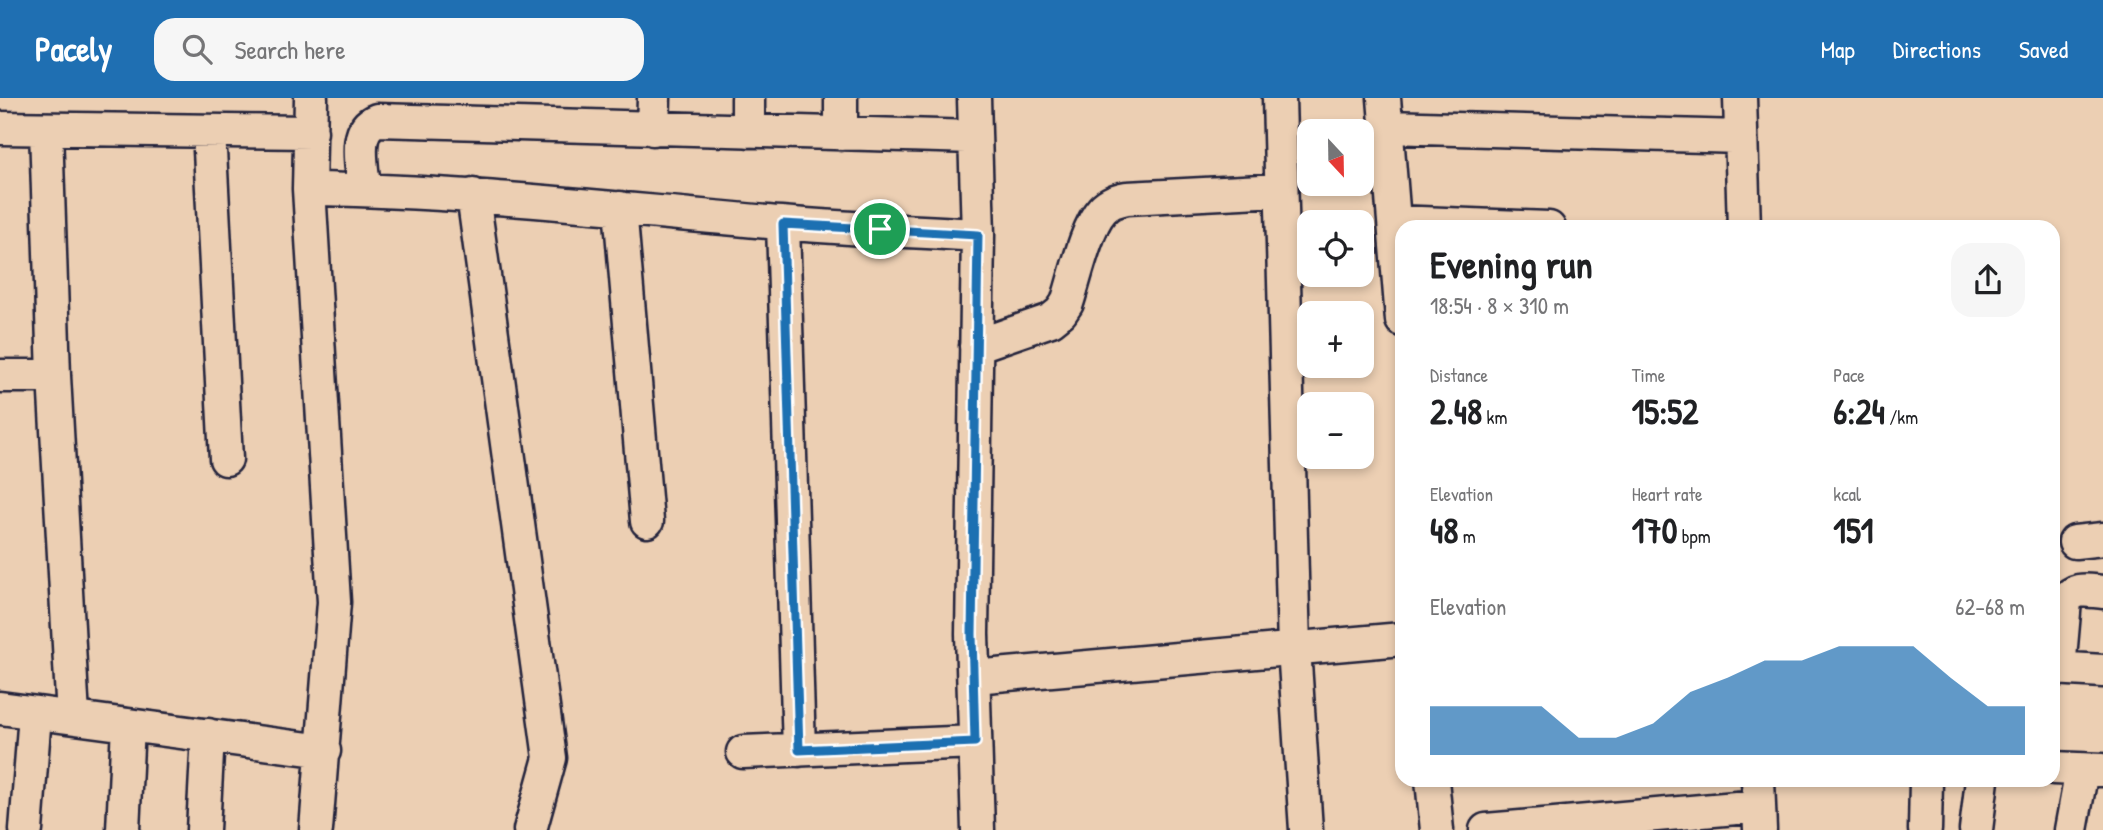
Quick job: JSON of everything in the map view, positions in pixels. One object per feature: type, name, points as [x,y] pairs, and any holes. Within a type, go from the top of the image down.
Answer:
[{"type":"street","points":[[311,98],[309,189],[334,602],[317,830]]},
{"type":"street","points":[[653,129],[654,98]]},
{"type":"street","points":[[747,131],[748,98]]},
{"type":"street","points":[[841,98],[841,134]]},
{"type":"street","points":[[974,98],[978,235],[974,677],[978,830]]},
{"type":"street","points":[[1279,98],[1294,649],[1306,830]]},
{"type":"street","points":[[1740,98],[1744,220]]},
{"type":"street","points":[[364,189],[361,143],[363,132],[369,123],[377,121],[388,110],[570,112],[653,129],[975,137]]},
{"type":"street","points":[[1395,222],[1386,113],[1741,137]]},
{"type":"street","points":[[0,128],[311,132]]},
{"type":"street","points":[[46,129],[54,376],[73,717]]},
{"type":"street","points":[[209,131],[226,459]]},
{"type":"street","points":[[309,189],[473,195],[783,224],[978,235]]},
{"type":"street","points":[[976,346],[1051,320],[1061,312],[1067,303],[1092,225],[1102,210],[1112,202],[1127,198],[1281,190]]},
{"type":"street","points":[[473,195],[550,758],[530,830]]},
{"type":"street","points":[[620,208],[647,521]]},
{"type":"street","points":[[783,224],[799,750]]},
{"type":"street","points":[[0,376],[54,376]]},
{"type":"street","points":[[2060,639],[2065,601],[2069,594],[2077,590],[2103,592]]},
{"type":"street","points":[[974,677],[1395,640]]},
{"type":"street","points":[[2060,669],[2103,671]]},
{"type":"street","points":[[0,708],[324,751]]},
{"type":"street","points":[[26,830],[35,714]]},
{"type":"street","points":[[122,830],[128,725]]},
{"type":"street","points":[[203,830],[208,735]]},
{"type":"street","points":[[743,752],[975,742]]},
{"type":"street","points":[[2071,830],[2079,769]]},
{"type":"street","points":[[1433,787],[1437,830]]},
{"type":"street","points":[[1925,830],[1926,787]]},
{"type":"street","points":[[1976,830],[1981,787]]},
{"type":"street","points":[[1486,830],[1638,823],[1759,805]]},
{"type":"route","points":[[783,224],[880,229],[978,235],[972,634],[975,742],[799,750],[783,224]]}]
